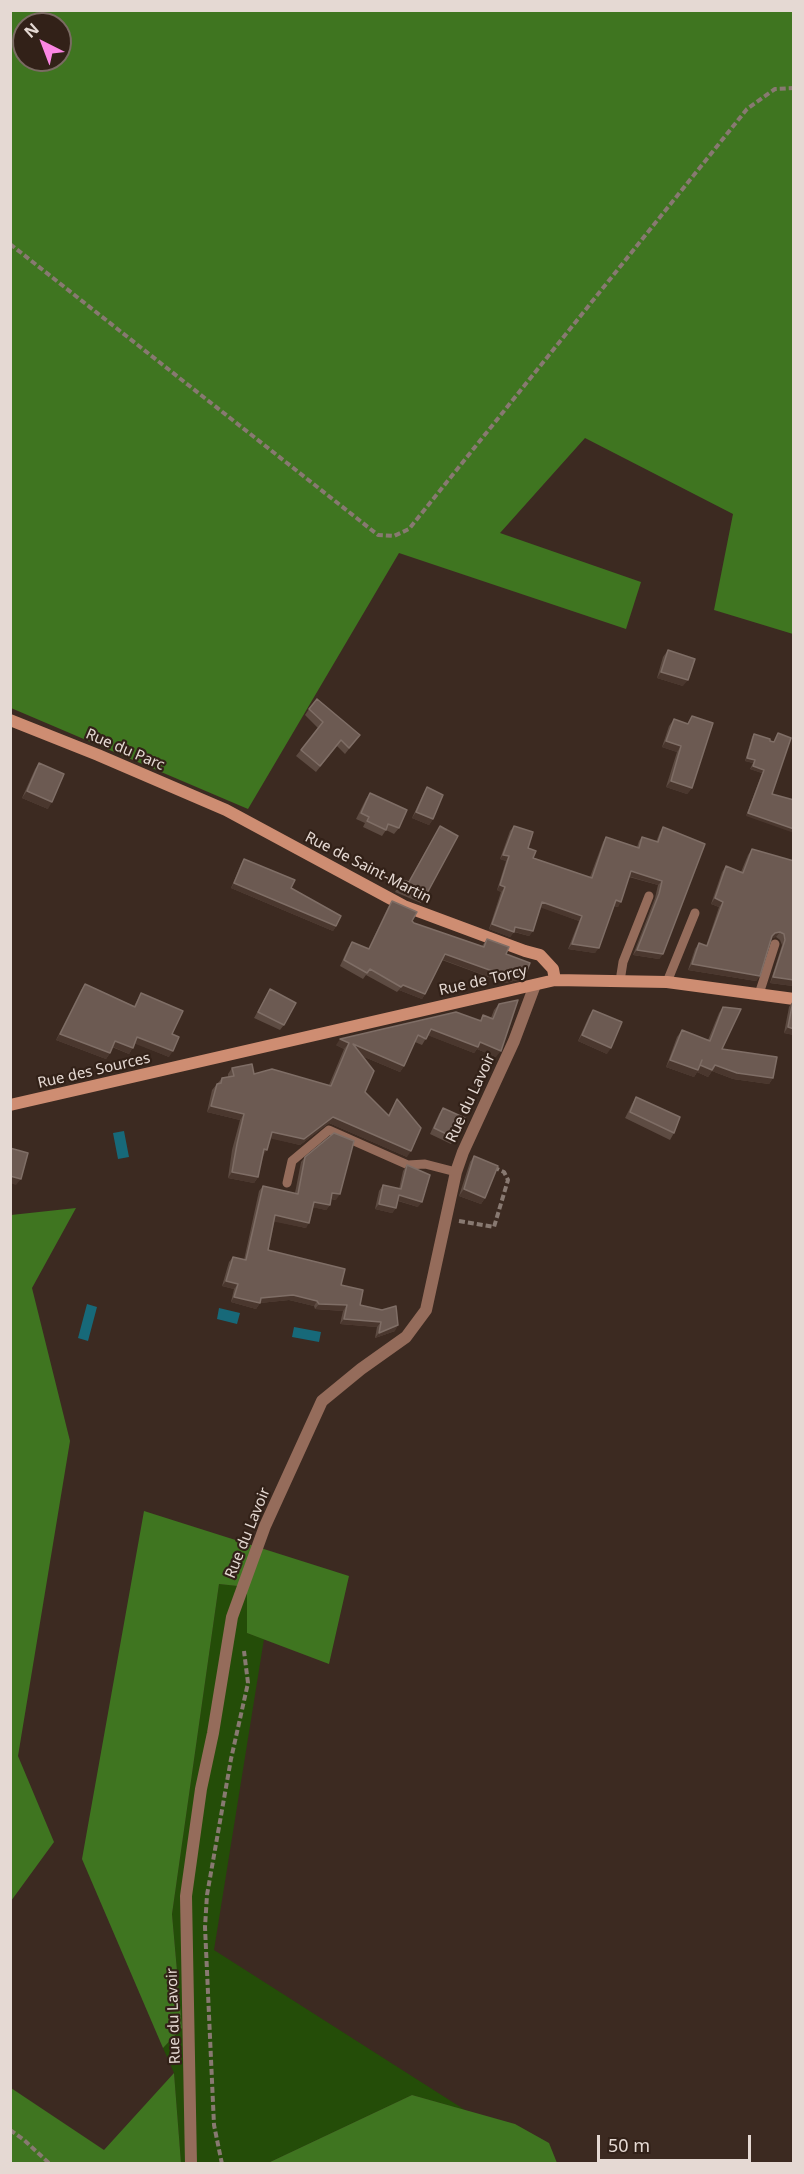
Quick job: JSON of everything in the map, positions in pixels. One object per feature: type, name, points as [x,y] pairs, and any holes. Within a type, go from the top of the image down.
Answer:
[{"type":"street","name":"Rue du Parc","points":[[10,720],[226,810]]},
{"type":"street","name":"Rue de Saint-Martin","points":[[226,810],[404,906],[540,955],[553,969],[555,980]]},
{"type":"street","name":"Rue de Torcy","points":[[184,1066],[555,980],[667,982],[794,999]]},
{"type":"street","name":"Rue du Lavoir","points":[[191,2163],[186,1896],[201,1789],[232,1617],[265,1526],[322,1401],[405,1336],[426,1310],[456,1172],[514,1041],[535,985]]},
{"type":"street","name":"Rue des Sources","points":[[10,1105],[184,1066]]},
{"type":"lane","points":[[620,981],[623,962],[649,896]]},
{"type":"lane","points":[[667,982],[695,913]]},
{"type":"lane","points":[[759,994],[776,945]]},
{"type":"lane","points":[[287,1183],[292,1161],[329,1131],[408,1165],[425,1164],[456,1172]]},
{"type":"path","points":[[10,244],[378,535],[394,536],[409,529],[747,109],[775,89],[794,88]]},
{"type":"path","points":[[446,1218],[494,1227],[508,1180],[504,1172],[463,1152]]},
{"type":"path","points":[[222,2163],[214,2125],[205,1927],[207,1895],[229,1770],[248,1683],[243,1640],[232,1617]]},
{"type":"path","points":[[10,2130],[50,2163]]},
{"type":"green space","points":[[11,10],[793,11],[793,634],[714,610],[733,514],[585,438],[500,533],[641,582],[626,629],[399,553],[248,809],[11,708]]},
{"type":"green space","points":[[76,1208],[32,1288],[70,1441],[18,1756],[54,1842],[11,1901],[11,1215]]},
{"type":"green space","points":[[144,1511],[349,1576],[329,1664],[247,1633],[247,1587],[219,1584],[172,1914],[182,2028],[163,2048],[82,1859]]},
{"type":"green space","points":[[219,1584],[247,1587],[247,1633],[264,1639],[214,1950],[465,2110],[412,2095],[268,2163],[181,2163],[174,2073],[163,2048],[182,2028],[172,1914]]},
{"type":"green space","points":[[174,2073],[181,2163],[11,2163],[11,2088],[104,2150]]},
{"type":"green space","points":[[412,2095],[515,2124],[549,2143],[557,2163],[268,2163]]},
{"type":"water","points":[[124,1131],[129,1157],[118,1159],[113,1133]]},
{"type":"water","points":[[87,1304],[97,1307],[88,1341],[78,1338]]},
{"type":"water","points":[[219,1308],[240,1313],[237,1324],[217,1319]]},
{"type":"water","points":[[294,1327],[321,1332],[319,1342],[292,1337]]},
{"type":"building","points":[[668,650],[695,659],[688,680],[661,672]]},
{"type":"building","points":[[317,699],[360,735],[349,748],[341,740],[320,766],[301,750],[323,722],[309,709]]},
{"type":"building","points":[[692,716],[713,723],[692,788],[671,781],[681,746],[666,741],[674,719],[688,724]]},
{"type":"building","points":[[778,733],[791,738],[772,794],[794,800],[794,829],[748,813],[764,770],[753,766],[755,760],[747,758],[754,734],[774,742]]},
{"type":"building","points":[[39,763],[64,774],[52,802],[27,791]]},
{"type":"building","points":[[427,787],[443,795],[433,819],[416,812]]},
{"type":"building","points":[[370,793],[407,810],[399,828],[388,824],[386,830],[367,821],[369,817],[361,813]]},
{"type":"building","points":[[440,826],[458,836],[425,897],[400,886],[402,880],[409,882]]},
{"type":"building","points":[[514,826],[533,832],[528,848],[536,851],[533,858],[592,878],[606,837],[639,848],[642,837],[658,842],[663,827],[705,844],[663,954],[637,950],[662,881],[631,871],[621,902],[616,900],[599,948],[572,944],[582,916],[542,902],[533,931],[515,927],[514,932],[492,924],[505,887],[500,885],[509,856],[503,855]]},
{"type":"building","points":[[752,849],[794,861],[794,980],[773,977],[785,940],[784,934],[780,932],[772,936],[760,976],[692,964],[699,943],[707,946],[723,902],[715,898],[726,866],[743,873]]},
{"type":"building","points":[[244,859],[295,880],[291,888],[341,916],[336,926],[234,883]]},
{"type":"building","points":[[392,901],[417,912],[412,921],[414,923],[484,947],[487,939],[509,947],[506,954],[530,963],[526,973],[509,977],[445,954],[425,994],[403,985],[401,987],[370,969],[367,973],[344,960],[352,942],[369,949]]},
{"type":"building","points":[[85,984],[135,1007],[141,993],[183,1011],[172,1034],[179,1037],[173,1051],[137,1037],[133,1048],[115,1041],[110,1053],[60,1034]]},
{"type":"building","points":[[270,989],[296,1003],[284,1025],[258,1012]]},
{"type":"building","points":[[518,1000],[501,1051],[480,1042],[478,1047],[431,1029],[426,1039],[418,1035],[404,1066],[353,1044],[374,1071],[365,1092],[389,1116],[397,1099],[421,1128],[411,1151],[333,1117],[304,1139],[272,1132],[267,1150],[264,1149],[258,1177],[232,1172],[244,1114],[211,1106],[217,1084],[221,1083],[222,1078],[234,1076],[232,1068],[252,1064],[254,1074],[272,1069],[331,1086],[349,1043],[340,1039],[456,1012],[481,1021],[483,1015],[493,1019],[499,1004]]},
{"type":"building","points":[[794,1001],[794,1029],[788,1027]]},
{"type":"building","points":[[723,1007],[741,1009],[722,1049],[777,1057],[773,1078],[737,1073],[715,1065],[712,1070],[700,1065],[698,1070],[670,1060],[682,1030],[710,1041]]},
{"type":"building","points":[[593,1010],[622,1022],[611,1048],[582,1035]]},
{"type":"building","points":[[636,1097],[680,1117],[674,1133],[630,1112]]},
{"type":"building","points":[[443,1108],[465,1118],[455,1138],[434,1128]]},
{"type":"building","points":[[334,1133],[354,1141],[340,1194],[332,1193],[330,1205],[314,1202],[309,1223],[275,1215],[268,1250],[345,1269],[341,1285],[363,1290],[360,1305],[382,1310],[396,1306],[398,1325],[379,1333],[381,1322],[344,1319],[347,1305],[319,1304],[317,1301],[293,1295],[261,1298],[260,1303],[234,1297],[238,1284],[226,1281],[233,1257],[246,1260],[263,1186],[298,1194],[305,1157]]},
{"type":"building","points":[[10,1148],[28,1153],[21,1179],[10,1176]]},
{"type":"building","points":[[474,1156],[498,1166],[485,1198],[464,1189]]},
{"type":"building","points":[[407,1165],[430,1175],[422,1202],[399,1195],[396,1208],[379,1204],[383,1185],[401,1189]]}]
